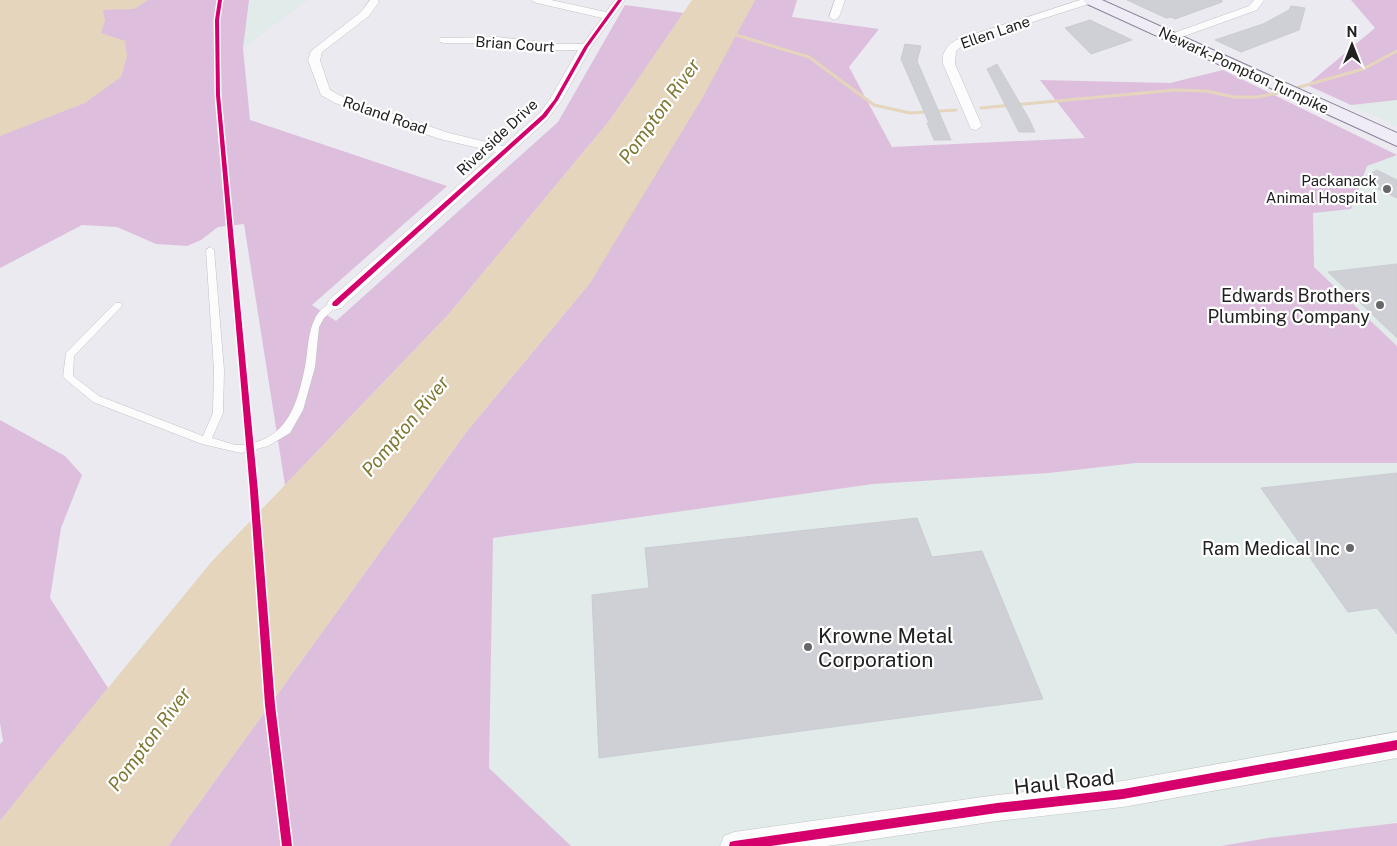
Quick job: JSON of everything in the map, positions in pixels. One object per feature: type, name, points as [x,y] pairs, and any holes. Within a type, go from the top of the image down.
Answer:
[{"type":"main road","name":"Newark-Pompton Turnpike","points":[[1091,0],[1397,140]]},
{"type":"street","points":[[537,0],[608,16]]},
{"type":"street","name":"Riverside Drive","points":[[334,304],[544,116],[556,100],[586,48],[620,0]]},
{"type":"street","points":[[834,17],[840,0]]},
{"type":"street","name":"Ellen Lane","points":[[976,126],[949,64],[948,55],[950,50],[960,42],[1091,0]]},
{"type":"street","points":[[1172,37],[1253,8],[1259,0]]},
{"type":"street","name":"Roland Road","points":[[374,2],[365,14],[317,51],[314,60],[325,92],[339,100],[445,136],[504,150]]},
{"type":"street","name":"Brian Court","points":[[444,40],[498,40],[558,47],[586,48]]},
{"type":"street","name":"Haul Road","points":[[734,846],[997,808],[1123,794],[1397,745]]},
{"type":"lane","points":[[206,441],[218,412],[219,370],[210,250]]},
{"type":"lane","points":[[118,305],[69,355],[68,378],[96,399],[206,441],[241,449],[268,442],[286,430],[298,410],[310,367],[314,327],[321,316],[334,304]]},
{"type":"shaded area","points":[[0,0],[249,0],[243,48],[250,120],[447,186],[312,305],[336,321],[558,122],[625,5],[684,13],[610,120],[448,315],[285,485],[244,224],[218,227],[201,240],[187,246],[156,244],[117,227],[82,225],[0,268]]},
{"type":"shaded area","points":[[249,0],[308,0],[243,48]]},
{"type":"shaded area","points":[[755,0],[797,0],[792,17],[879,29],[849,67],[892,147],[1085,138],[1040,80],[1170,83],[1223,70],[1397,155],[1367,166],[1351,209],[1313,213],[1314,267],[1397,346],[1397,463],[1136,463],[1049,473],[873,484],[493,538],[489,768],[571,846],[168,846],[467,431],[590,283]]},
{"type":"shaded area","points":[[1351,0],[1397,0],[1397,100],[1351,105],[1307,85],[1375,28]]},
{"type":"shaded area","points":[[1397,100],[1397,126],[1351,105]]},
{"type":"shaded area","points":[[1397,155],[1397,346],[1314,267],[1313,212],[1351,209],[1367,166]]},
{"type":"shaded area","points":[[0,420],[65,456],[82,475],[61,528],[50,598],[108,688],[0,821],[0,744],[3,741],[0,723]]},
{"type":"shaded area","points":[[1136,463],[1397,463],[1397,823],[1268,838],[1221,846],[571,846],[489,768],[492,538],[873,484],[1049,473]]},
{"type":"shaded area","points":[[1397,823],[1397,846],[1221,846],[1268,838]]},
{"type":"water","points":[[0,0],[148,0],[134,9],[103,10],[105,20],[101,33],[125,41],[127,57],[121,77],[85,103],[0,136]]},
{"type":"water","name":"Pompton River","points":[[692,0],[755,0],[703,97],[590,283],[467,431],[168,846],[0,846],[0,821],[30,783],[213,560],[448,315],[610,120]]},
{"type":"building","points":[[1127,0],[1222,0],[1222,2],[1175,19],[1171,17],[1166,18]]},
{"type":"building","points":[[1291,6],[1305,8],[1299,30],[1241,52],[1215,40],[1263,24],[1289,10]]},
{"type":"building","points":[[1090,20],[1132,40],[1091,54],[1065,28]]},
{"type":"building","points":[[905,44],[921,46],[917,61],[951,140],[934,140],[927,123],[929,123],[901,59]]},
{"type":"building","points":[[997,64],[1035,132],[1019,132],[987,69]]},
{"type":"building","name":"Packanack Animal Hospital","points":[[1377,170],[1397,180],[1397,198],[1359,180]]},
{"type":"building","name":"Edwards Brothers Plumbing Company","points":[[1397,264],[1397,338],[1328,272]]},
{"type":"building","name":"Ram Medical Inc","points":[[1397,473],[1397,634],[1377,608],[1348,612],[1261,488]]},
{"type":"building","name":"Krowne Metal Corporation","points":[[917,518],[932,557],[982,551],[1043,699],[599,758],[592,595],[649,588],[645,548]]},
{"type":"waterway","points":[[736,35],[809,57],[874,105],[910,113],[956,110]]},
{"type":"waterway","points":[[1296,88],[1363,69],[1397,51]]},
{"type":"waterway","points":[[981,108],[1175,90],[1206,91],[1234,97],[1257,97],[1278,93]]},
{"type":"cycle path","points":[[220,0],[217,20],[218,95],[254,491],[270,705],[287,846]]},
{"type":"cycle path","points":[[335,304],[544,116],[556,100],[586,47],[620,0]]},
{"type":"cycle path","points":[[734,846],[997,808],[1123,794],[1397,745]]},
{"type":"place","name":"Packanack Animal Hospital","points":[[1387,189]]},
{"type":"place","name":"Edwards Brothers Plumbing Company","points":[[1380,305]]},
{"type":"place","name":"Ram Medical Inc","points":[[1350,548]]},
{"type":"place","name":"Krowne Metal Corporation","points":[[808,647]]}]
